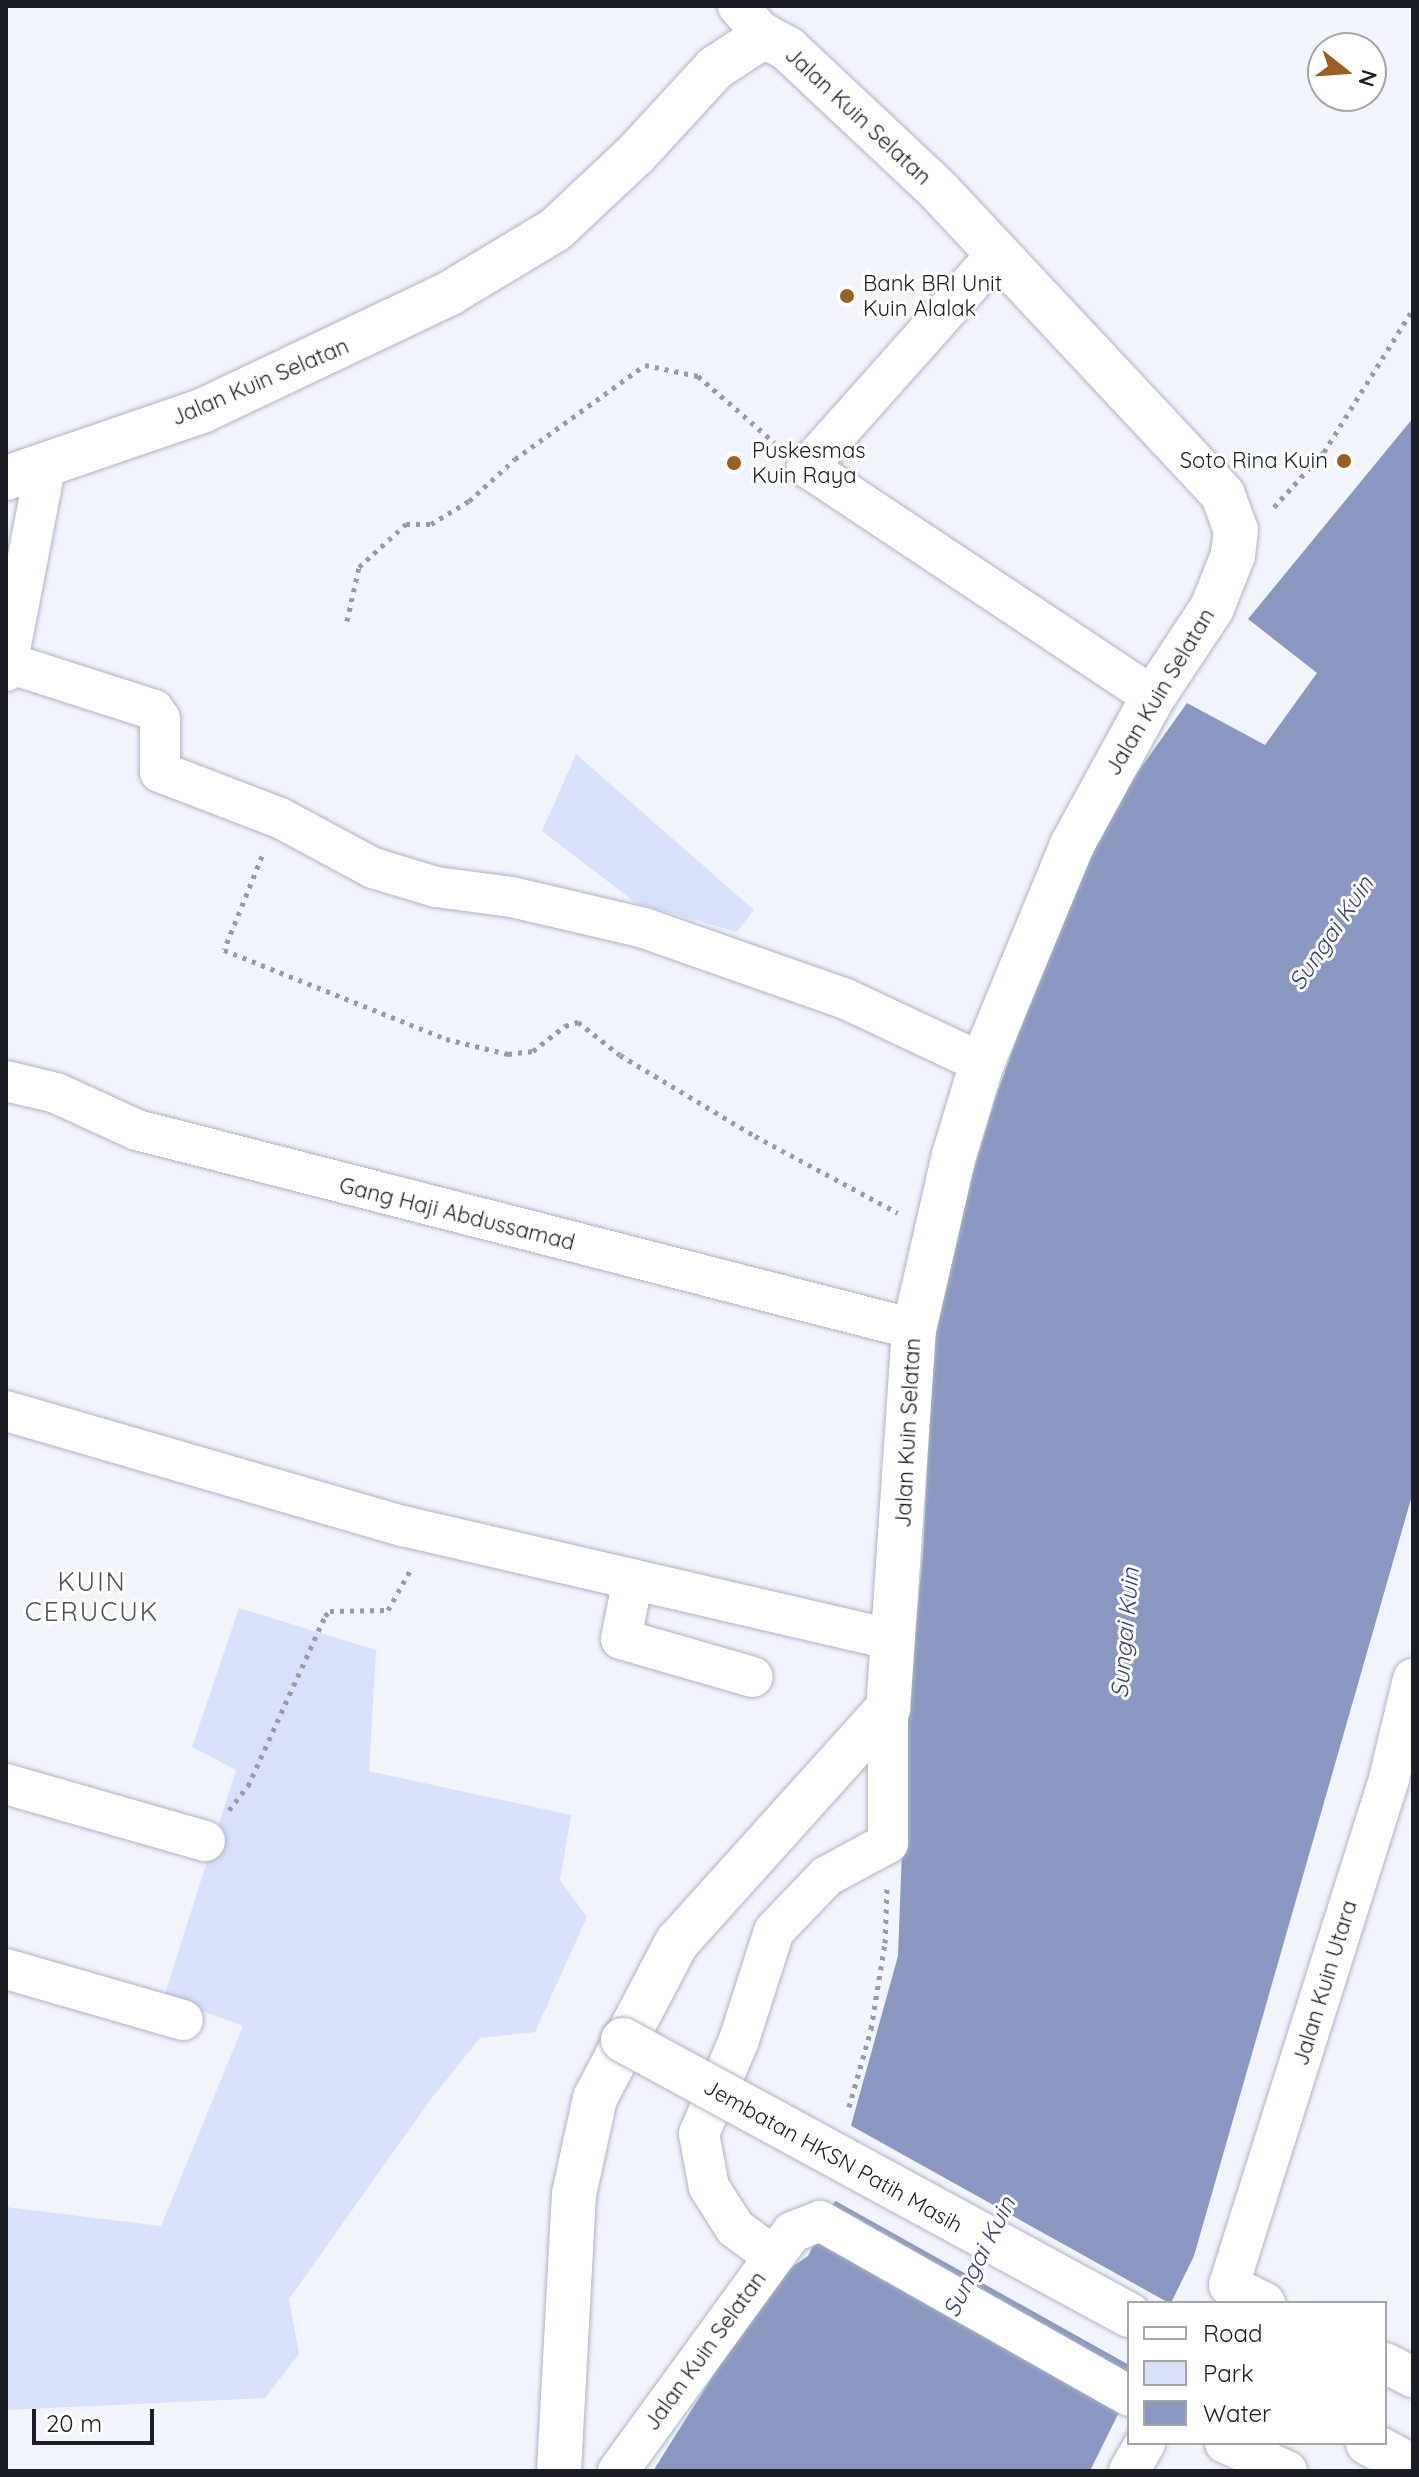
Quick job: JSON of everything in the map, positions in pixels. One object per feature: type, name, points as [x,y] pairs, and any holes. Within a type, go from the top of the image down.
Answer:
[{"type":"main road","name":"Jalan Kuin Selatan","points":[[6,478],[202,411],[317,361],[463,285],[555,230],[636,154],[715,68],[751,21],[788,49],[938,190],[1223,495],[1236,530],[1233,555],[1212,608],[1153,697],[1072,845],[982,1063],[933,1233],[914,1329],[888,1708]]},
{"type":"main road","points":[[559,2471],[574,2194],[595,2098],[677,1942],[888,1708]]},
{"type":"main road","name":"Jembatan HKSN Patih Masih","points":[[623,2040],[1127,2314]]},
{"type":"main road","points":[[1372,2445],[1413,2467]]},
{"type":"street","points":[[997,254],[807,467],[1153,697]]},
{"type":"street","points":[[46,463],[7,667],[154,710],[160,719],[160,772],[280,818],[373,868],[436,887],[580,911],[758,966],[846,999],[982,1063]]},
{"type":"street","name":"Gang Haji Abdussamad","points":[[6,1081],[56,1093],[137,1130],[914,1329]]},
{"type":"street","points":[[6,1411],[426,1531],[894,1640]]},
{"type":"street","points":[[633,1579],[621,1639],[753,1677]]},
{"type":"street","name":"Jalan Kuin Utara","points":[[1261,2301],[1229,2285],[1389,1779],[1413,1679]]},
{"type":"street","name":"Jalan Kuin Selatan","points":[[888,1708],[888,1843]]},
{"type":"street","points":[[6,1784],[205,1841]]},
{"type":"street","points":[[888,1843],[827,1876],[774,1931],[739,2040],[699,2134],[709,2187],[735,2228],[795,2236],[1127,2395]]},
{"type":"street","points":[[6,1969],[183,2020]]},
{"type":"street","name":"Jalan Kuin Selatan","points":[[618,2471],[795,2236]]},
{"type":"street","points":[[1387,2364],[1413,2377]]},
{"type":"street","points":[[1129,2471],[1144,2445]]},
{"type":"street","points":[[1229,2445],[1287,2471]]},
{"type":"path","points":[[1236,530],[1270,511],[1324,452],[1413,309]]},
{"type":"path","points":[[347,621],[359,567],[406,524],[431,524],[469,501],[540,440],[645,365],[698,376],[807,467]]},
{"type":"path","points":[[280,818],[224,950],[446,1039],[508,1054],[533,1051],[565,1026],[578,1022],[620,1055],[755,1136],[933,1233]]},
{"type":"path","points":[[205,1841],[248,1786],[325,1616],[388,1610],[426,1531]]},
{"type":"path","points":[[849,2107],[871,2029],[885,1943],[888,1843]]},
{"type":"green space","points":[[576,754],[754,910],[737,932],[636,903],[542,831]]},
{"type":"green space","points":[[239,1608],[376,1650],[369,1771],[571,1815],[560,1880],[587,1917],[535,2032],[480,2038],[431,2099],[289,2299],[299,2354],[265,2398],[6,2410],[6,2207],[161,2226],[243,2026],[164,1997],[236,1770],[192,1747]]},
{"type":"water","name":"Sungai Kuin","points":[[1413,418],[1413,1492],[1194,2256],[1172,2301],[1127,2301],[1127,2396],[1090,2471],[653,2471],[774,2279],[808,2256],[838,2195],[847,2140],[898,1956],[907,1718],[923,1552],[936,1295],[996,1096],[1045,961],[1115,804],[1187,703],[1265,745],[1317,673],[1248,619]]},
{"type":"pier","points":[[848,2124],[1165,2301],[1127,2301],[1127,2364],[832,2199],[832,2175]]},
{"type":"place","name":"Bank BRI Unit Kuin Alalak","points":[[847,296]]},
{"type":"place","name":"Soto Rina Kuin","points":[[1344,461]]},
{"type":"place","name":"Puskesmas Kuin Raya","points":[[734,463]]},
{"type":"district","name":"KUIN CERUCUK","points":[[92,1597]]}]
